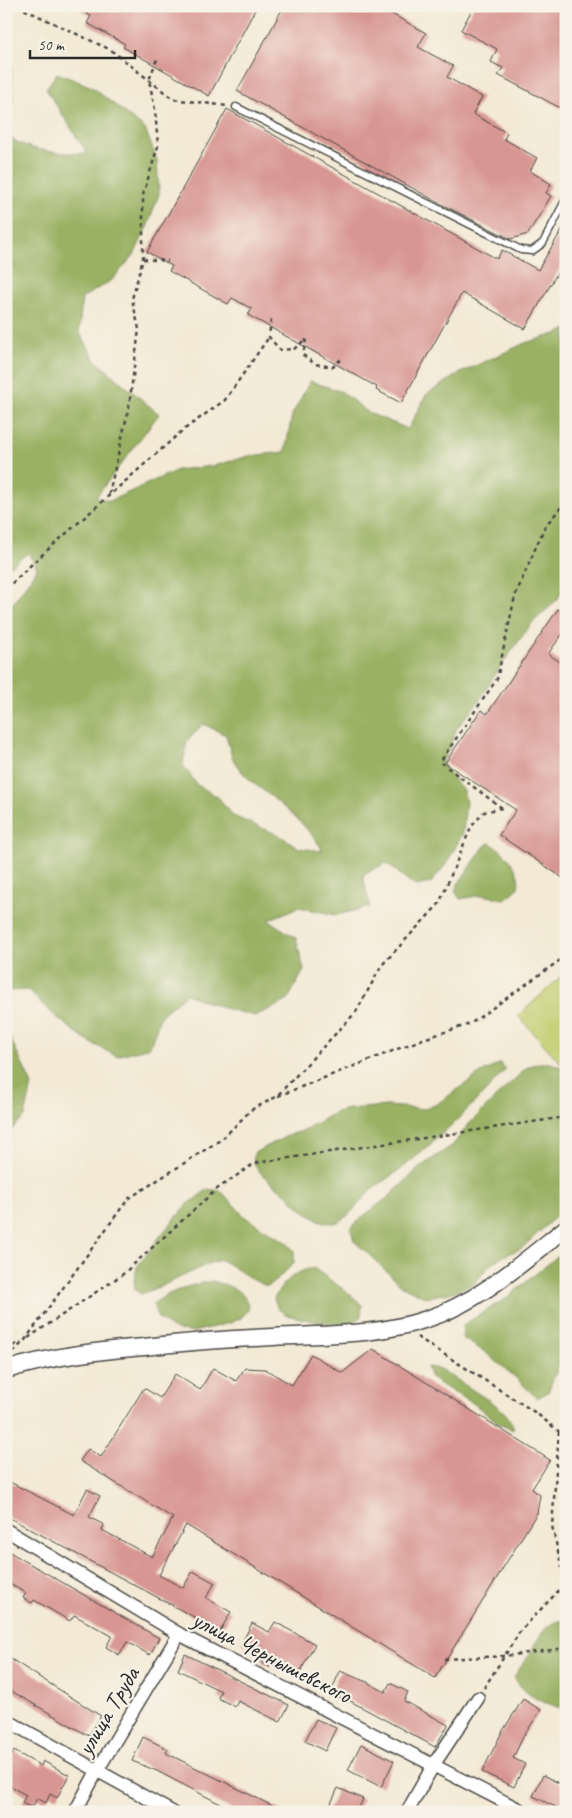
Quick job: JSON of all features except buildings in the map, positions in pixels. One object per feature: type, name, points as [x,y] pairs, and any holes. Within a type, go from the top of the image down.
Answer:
[{"type":"street","points":[[6,1370],[36,1361],[84,1352],[215,1340],[372,1332],[401,1327],[428,1319],[484,1290],[566,1228]]},
{"type":"street","name":"улица Чернышевского","points":[[6,1530],[179,1634],[524,1812]]},
{"type":"street","name":"улица Труда","points":[[75,1812],[97,1771],[179,1634]]},
{"type":"street","points":[[407,1812],[434,1764],[478,1698]]},
{"type":"street","points":[[6,1720],[172,1812]]},
{"type":"lane","points":[[236,107],[521,250],[532,251],[543,243],[566,199]]},
{"type":"path","points":[[17,6],[111,50],[173,99],[236,107]]},
{"type":"path","points":[[109,494],[129,407],[138,329],[132,299],[143,258],[143,195],[158,146],[155,110],[149,80],[157,58]]},
{"type":"path","points":[[143,258],[168,261]]},
{"type":"path","points":[[6,589],[109,494],[182,431],[225,400],[269,337],[271,320]]},
{"type":"path","points":[[269,337],[280,350],[294,349],[306,339],[303,355],[315,364],[332,367],[341,359]]},
{"type":"path","points":[[276,1097],[356,1012],[382,965],[439,904],[471,827],[484,812],[502,808],[440,762],[497,679],[515,596],[545,526],[566,502]]},
{"type":"path","points":[[6,1348],[25,1340],[128,1199],[222,1139],[251,1110],[276,1097],[423,1039],[470,1024],[566,956]]},
{"type":"path","points":[[12,1352],[25,1340],[124,1274],[217,1190],[255,1163],[566,1117]]},
{"type":"path","points":[[401,1327],[536,1413],[566,1437]]},
{"type":"path","points":[[559,1431],[552,1526],[565,1584]]},
{"type":"path","points":[[478,1698],[521,1630],[565,1584],[566,1579]]},
{"type":"path","points":[[444,1659],[505,1656],[566,1648]]},
{"type":"green space","points":[[6,58],[11,65],[13,99],[6,118]]},
{"type":"green space","points":[[57,73],[92,87],[145,129],[157,160],[159,194],[148,225],[134,255],[112,280],[82,298],[79,332],[97,362],[159,414],[96,497],[110,501],[177,470],[213,466],[249,456],[285,452],[292,415],[310,381],[342,392],[369,413],[408,429],[426,395],[458,374],[525,343],[559,333],[566,329],[566,585],[557,600],[531,624],[478,702],[457,728],[442,764],[463,791],[466,801],[463,833],[447,863],[431,883],[415,886],[386,863],[363,875],[370,907],[336,915],[299,907],[268,920],[296,938],[304,970],[287,1001],[255,1016],[220,1007],[186,994],[161,1015],[150,1047],[116,1056],[84,1039],[55,1016],[28,990],[6,991],[6,614],[37,568],[28,553],[6,569],[6,134],[23,145],[44,151],[87,153],[46,89]],"holes":[[[203,724],[226,735],[233,758],[242,772],[301,823],[323,851],[299,848],[279,835],[233,816],[218,797],[197,785],[183,765],[187,741]]]},
{"type":"green space","points":[[489,843],[500,850],[511,862],[518,876],[519,883],[517,889],[504,899],[482,895],[460,899],[455,891],[458,884],[484,847]]},
{"type":"green space","points":[[566,972],[566,1069],[518,1016]]},
{"type":"green space","points":[[6,1029],[32,1085],[25,1117],[6,1135]]},
{"type":"green space","points":[[501,1063],[505,1070],[459,1118],[405,1166],[370,1191],[349,1215],[339,1222],[327,1223],[308,1214],[266,1178],[255,1166],[254,1153],[289,1135],[302,1131],[336,1112],[348,1109],[387,1106],[425,1109],[437,1104],[481,1073]]},
{"type":"green space","points":[[538,1063],[551,1063],[566,1069],[566,1207],[522,1248],[499,1258],[489,1266],[474,1284],[450,1293],[425,1297],[402,1286],[354,1241],[351,1228],[392,1194],[420,1167],[453,1145],[469,1124],[526,1068]]},
{"type":"green space","points":[[208,1189],[221,1191],[245,1217],[286,1242],[294,1251],[294,1263],[277,1280],[267,1286],[255,1281],[221,1260],[210,1263],[141,1294],[135,1290],[134,1280],[137,1267],[187,1205]]},
{"type":"green space","points":[[566,1249],[566,1348],[548,1392],[537,1398],[485,1352],[462,1338],[463,1325],[508,1297]]},
{"type":"green space","points":[[314,1268],[345,1290],[362,1305],[361,1317],[351,1324],[339,1324],[287,1315],[278,1309],[274,1298],[286,1282],[295,1274]]},
{"type":"green space","points":[[213,1281],[231,1287],[244,1297],[249,1309],[241,1318],[230,1323],[193,1332],[180,1331],[168,1326],[157,1317],[153,1304],[160,1299],[182,1289]]},
{"type":"green space","points":[[427,1367],[440,1369],[496,1405],[506,1414],[513,1425],[513,1430],[501,1425],[473,1403],[431,1378]]},
{"type":"green space","points":[[566,1513],[566,1571],[564,1571],[561,1542]]},
{"type":"green space","points":[[566,1620],[566,1710],[536,1699],[519,1685],[514,1677],[547,1627],[558,1621]]}]
